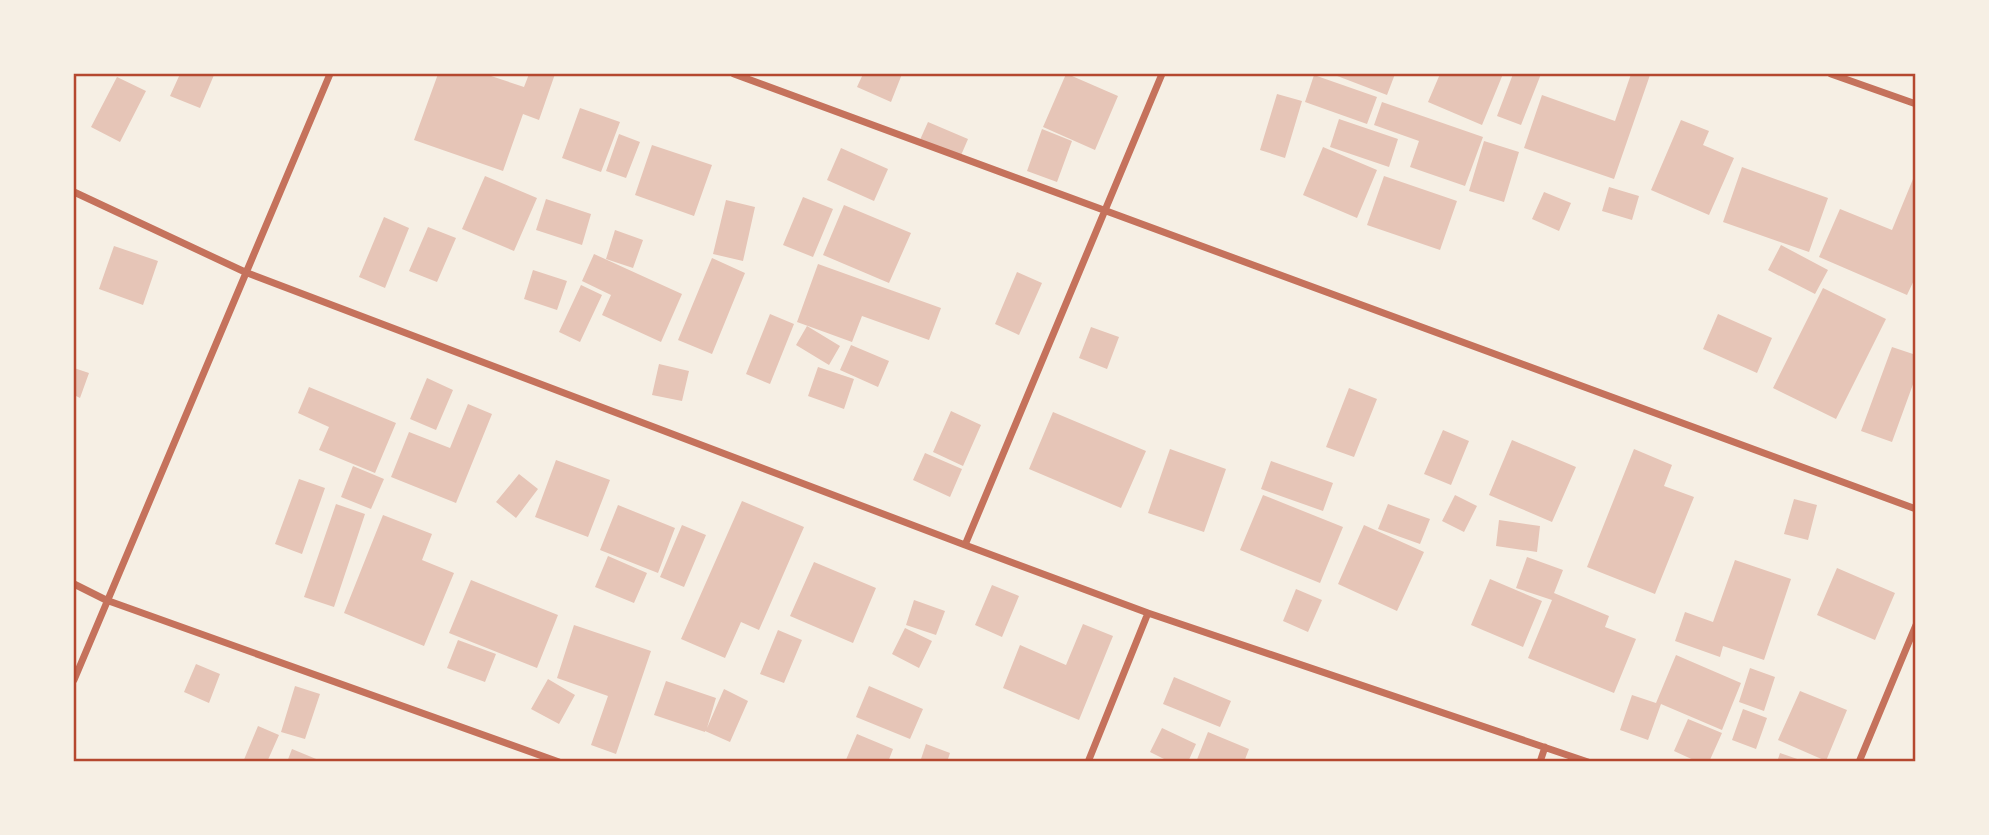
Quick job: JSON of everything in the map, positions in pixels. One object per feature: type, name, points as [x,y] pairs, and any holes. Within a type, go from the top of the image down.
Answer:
[{"type":"street","points":[[74,680],[330,74]]},
{"type":"street","points":[[734,74],[1916,509]]},
{"type":"street","points":[[965,545],[1162,74]]},
{"type":"street","points":[[1831,74],[1916,104]]},
{"type":"street","points":[[74,192],[245,272],[965,545],[1148,613],[1588,761]]},
{"type":"street","points":[[74,584],[106,600],[559,761]]},
{"type":"street","points":[[1088,761],[1148,613]]},
{"type":"street","points":[[1859,761],[1916,625]]},
{"type":"street","points":[[1540,761],[1545,747]]},
{"type":"building","points":[[180,74],[214,75],[200,108],[170,96]]},
{"type":"building","points":[[438,74],[485,74],[524,87],[529,74],[555,74],[539,120],[523,114],[503,171],[414,140]]},
{"type":"building","points":[[863,74],[902,74],[891,102],[857,87]]},
{"type":"building","points":[[1066,74],[1073,74],[1072,76],[1118,96],[1095,150],[1043,127]]},
{"type":"building","points":[[1332,74],[1395,74],[1387,95]]},
{"type":"building","points":[[1440,74],[1503,74],[1482,125],[1428,102]]},
{"type":"building","points":[[1513,74],[1541,74],[1521,125],[1497,116]]},
{"type":"building","points":[[1631,74],[1650,75],[1614,179],[1524,148],[1542,95],[1615,121]]},
{"type":"building","points":[[1314,75],[1377,97],[1367,124],[1305,102]]},
{"type":"building","points":[[117,77],[146,91],[120,142],[91,127]]},
{"type":"building","points":[[1277,94],[1302,101],[1285,158],[1260,150]]},
{"type":"building","points":[[1382,102],[1483,137],[1465,186],[1410,167],[1419,141],[1374,125]]},
{"type":"building","points":[[580,108],[620,122],[601,172],[562,158]]},
{"type":"building","points":[[1339,119],[1398,139],[1389,167],[1330,147]]},
{"type":"building","points":[[1681,120],[1709,131],[1703,145],[1734,158],[1709,215],[1651,190]]},
{"type":"building","points":[[928,122],[968,139],[959,160],[919,142]]},
{"type":"building","points":[[1042,129],[1072,141],[1057,182],[1027,171]]},
{"type":"building","points":[[619,134],[640,142],[626,178],[606,171]]},
{"type":"building","points":[[1484,141],[1519,152],[1504,202],[1469,191]]},
{"type":"building","points":[[652,145],[712,165],[694,216],[635,195]]},
{"type":"building","points":[[1323,147],[1377,170],[1357,218],[1303,195]]},
{"type":"building","points":[[841,148],[888,169],[874,201],[827,180]]},
{"type":"building","points":[[1742,167],[1828,198],[1809,252],[1723,222]]},
{"type":"building","points":[[485,176],[537,198],[514,251],[462,229]]},
{"type":"building","points":[[1384,176],[1457,201],[1440,250],[1367,225]]},
{"type":"building","points":[[1913,179],[1916,180],[1916,276],[1907,295],[1819,257],[1840,209],[1892,230]]},
{"type":"building","points":[[1609,187],[1639,196],[1632,220],[1602,211]]},
{"type":"building","points":[[1544,192],[1571,203],[1559,231],[1532,219]]},
{"type":"building","points":[[803,197],[833,209],[813,257],[783,245]]},
{"type":"building","points":[[546,199],[591,214],[582,245],[536,230]]},
{"type":"building","points":[[726,200],[755,207],[743,261],[713,254]]},
{"type":"building","points":[[844,205],[911,233],[889,283],[823,255]]},
{"type":"building","points":[[384,217],[409,228],[385,288],[359,277]]},
{"type":"building","points":[[428,227],[456,238],[437,282],[409,271]]},
{"type":"building","points":[[615,230],[643,240],[633,268],[606,259]]},
{"type":"building","points":[[1781,245],[1828,270],[1815,294],[1768,270]]},
{"type":"building","points":[[114,246],[158,261],[143,305],[99,289]]},
{"type":"building","points":[[594,254],[682,294],[661,342],[602,315],[611,295],[582,281]]},
{"type":"building","points":[[712,258],[745,273],[712,354],[678,340]]},
{"type":"building","points":[[818,264],[941,308],[929,340],[862,316],[852,342],[797,322]]},
{"type":"building","points":[[533,270],[567,281],[557,310],[524,299]]},
{"type":"building","points":[[1017,272],[1042,283],[1019,335],[995,324]]},
{"type":"building","points":[[581,285],[602,295],[580,342],[559,332]]},
{"type":"building","points":[[1823,288],[1886,319],[1836,419],[1773,388]]},
{"type":"building","points":[[770,314],[794,324],[770,384],[746,374]]},
{"type":"building","points":[[1718,314],[1772,338],[1757,373],[1703,349]]},
{"type":"building","points":[[807,326],[840,346],[829,365],[796,345]]},
{"type":"building","points":[[1091,327],[1119,337],[1107,369],[1079,358]]},
{"type":"building","points":[[851,345],[889,361],[878,387],[840,370]]},
{"type":"building","points":[[1892,347],[1916,355],[1916,376],[1892,442],[1861,431]]},
{"type":"building","points":[[659,364],[689,371],[682,401],[652,395]]},
{"type":"building","points":[[818,367],[854,379],[844,409],[808,396]]},
{"type":"building","points":[[74,368],[89,373],[80,398],[74,395]]},
{"type":"building","points":[[427,378],[453,390],[436,430],[410,419]]},
{"type":"building","points":[[309,387],[396,423],[375,473],[319,450],[329,427],[298,413]]},
{"type":"building","points":[[1349,388],[1377,399],[1354,457],[1326,447]]},
{"type":"building","points":[[468,404],[492,414],[456,503],[391,477],[409,432],[450,448]]},
{"type":"building","points":[[951,411],[981,425],[963,466],[933,452]]},
{"type":"building","points":[[1053,412],[1146,451],[1121,508],[1029,469]]},
{"type":"building","points":[[1443,430],[1469,441],[1451,485],[1424,474]]},
{"type":"building","points":[[1512,440],[1576,467],[1552,522],[1489,495]]},
{"type":"building","points":[[1170,449],[1226,469],[1204,532],[1148,513]]},
{"type":"building","points":[[1634,449],[1672,465],[1664,486],[1694,497],[1655,594],[1587,567]]},
{"type":"building","points":[[925,453],[962,469],[950,497],[913,480]]},
{"type":"building","points":[[556,460],[610,480],[588,537],[535,517]]},
{"type":"building","points":[[1271,461],[1333,483],[1323,511],[1261,489]]},
{"type":"building","points":[[353,466],[384,479],[371,509],[341,497]]},
{"type":"building","points":[[519,474],[538,489],[516,518],[496,502]]},
{"type":"building","points":[[299,479],[325,488],[302,554],[275,544]]},
{"type":"building","points":[[1263,495],[1343,527],[1320,583],[1240,550]]},
{"type":"building","points":[[1455,495],[1477,506],[1464,532],[1442,521]]},
{"type":"building","points":[[1794,499],[1817,505],[1808,540],[1784,534]]},
{"type":"building","points":[[742,501],[804,527],[759,630],[741,622],[725,658],[681,639]]},
{"type":"building","points":[[336,504],[365,514],[334,607],[304,597]]},
{"type":"building","points":[[1388,504],[1430,519],[1420,544],[1378,529]]},
{"type":"building","points":[[618,505],[675,528],[658,573],[600,550]]},
{"type":"building","points":[[383,515],[432,534],[422,560],[454,573],[424,646],[344,613]]},
{"type":"building","points":[[1499,520],[1540,526],[1537,552],[1496,546]]},
{"type":"building","points":[[682,525],[706,535],[684,587],[660,577]]},
{"type":"building","points":[[1364,525],[1424,552],[1397,611],[1338,584]]},
{"type":"building","points":[[608,556],[647,573],[634,603],[595,587]]},
{"type":"building","points":[[1527,557],[1563,570],[1554,593],[1609,616],[1605,627],[1636,639],[1614,693],[1528,658],[1552,600],[1516,588]]},
{"type":"building","points":[[1735,560],[1791,579],[1764,660],[1723,646],[1720,657],[1675,641],[1685,612],[1713,622]]},
{"type":"building","points":[[814,562],[876,588],[853,643],[790,616]]},
{"type":"building","points":[[1837,568],[1895,593],[1875,640],[1817,615]]},
{"type":"building","points":[[1490,579],[1542,601],[1523,647],[1471,625]]},
{"type":"building","points":[[471,580],[558,615],[537,668],[449,633]]},
{"type":"building","points":[[992,585],[1019,596],[1002,637],[975,625]]},
{"type":"building","points":[[1296,589],[1322,600],[1308,632],[1283,621]]},
{"type":"building","points":[[914,600],[945,611],[936,635],[906,625]]},
{"type":"building","points":[[1083,624],[1113,636],[1079,720],[1003,688],[1020,645],[1066,665]]},
{"type":"building","points":[[574,625],[651,651],[616,754],[591,745],[608,696],[557,678]]},
{"type":"building","points":[[905,628],[932,641],[919,668],[892,654]]},
{"type":"building","points":[[778,630],[802,640],[784,683],[760,674]]},
{"type":"building","points":[[458,640],[496,654],[485,682],[447,668]]},
{"type":"building","points":[[1676,655],[1741,683],[1722,730],[1661,704],[1648,740],[1620,730],[1632,695],[1656,703]]},
{"type":"building","points":[[196,664],[220,674],[209,703],[184,692]]},
{"type":"building","points":[[1750,668],[1775,677],[1764,711],[1739,702]]},
{"type":"building","points":[[1174,677],[1231,701],[1220,727],[1163,704]]},
{"type":"building","points":[[548,679],[575,695],[559,724],[531,709]]},
{"type":"building","points":[[666,681],[716,698],[707,728],[724,689],[748,701],[730,742],[654,715]]},
{"type":"building","points":[[295,686],[320,694],[305,739],[281,732]]},
{"type":"building","points":[[869,686],[923,709],[910,739],[856,717]]},
{"type":"building","points":[[1800,691],[1847,710],[1826,761],[1778,740]]},
{"type":"building","points":[[1743,709],[1767,718],[1756,749],[1732,740]]},
{"type":"building","points":[[1688,719],[1722,733],[1709,762],[1698,762],[1674,751]]},
{"type":"building","points":[[258,726],[279,735],[267,762],[243,762]]},
{"type":"building","points":[[1162,728],[1196,744],[1188,762],[1170,762],[1150,752]]},
{"type":"building","points":[[1208,732],[1249,749],[1244,762],[1196,762]]},
{"type":"building","points":[[857,734],[893,749],[888,762],[845,762]]},
{"type":"building","points":[[926,744],[950,753],[947,762],[920,762]]},
{"type":"building","points":[[292,749],[321,761],[321,762],[287,762]]},
{"type":"building","points":[[1780,753],[1803,761],[1803,762],[1777,762]]}]
